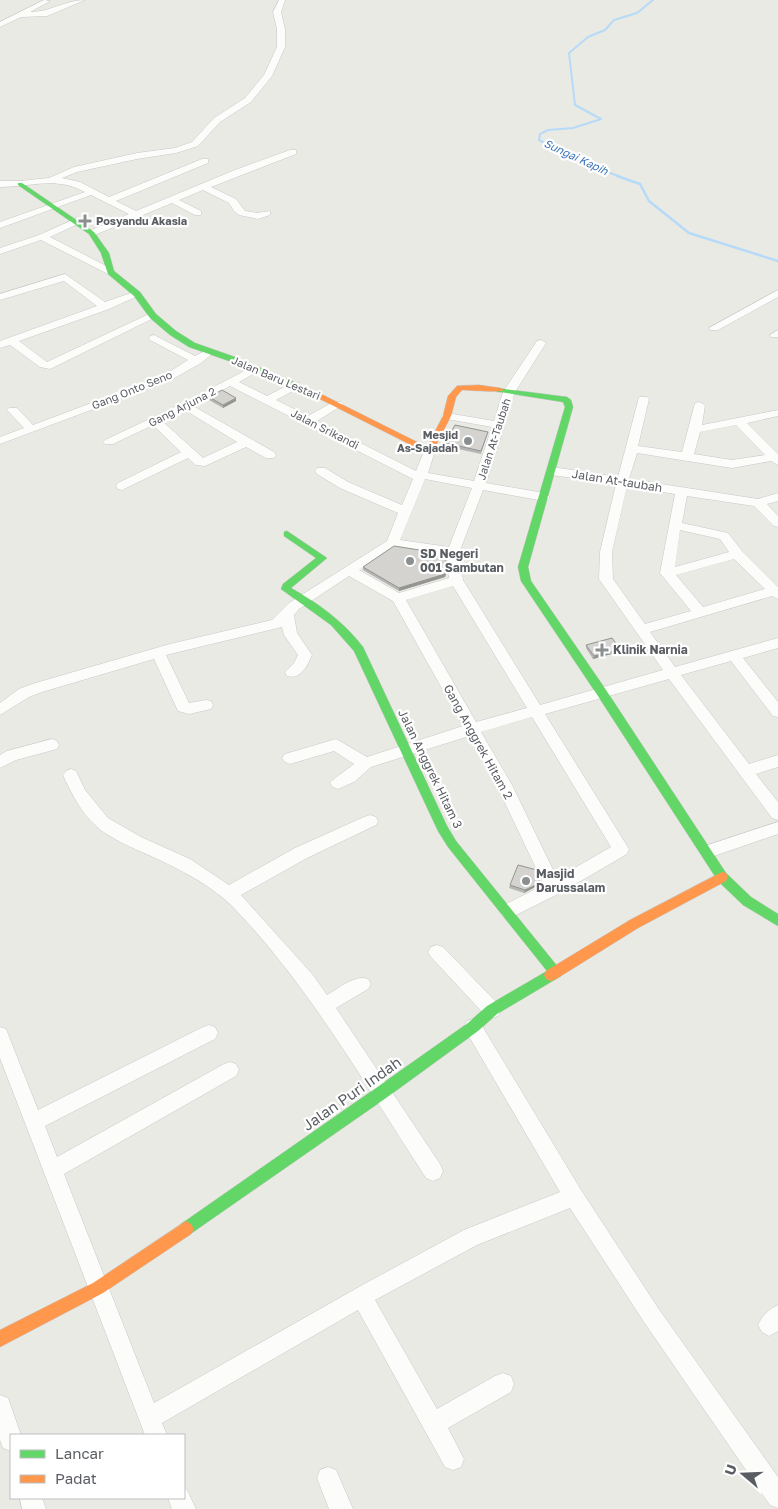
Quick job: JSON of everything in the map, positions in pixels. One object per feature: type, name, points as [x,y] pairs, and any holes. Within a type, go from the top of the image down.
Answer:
[{"type":"street","points":[[19,15],[53,12],[82,0]]},
{"type":"street","points":[[0,184],[20,184],[53,179],[74,170],[137,156],[176,150],[195,144],[217,120],[248,100],[268,76],[281,47],[281,29],[277,12],[282,0]]},
{"type":"street","points":[[0,25],[47,1]]},
{"type":"street","points":[[92,233],[293,152]]},
{"type":"street","points":[[110,200],[205,161]]},
{"type":"street","points":[[181,171],[234,201],[242,212],[258,216],[267,214]]},
{"type":"street","points":[[53,179],[77,184],[137,215]]},
{"type":"street","name":"Jalan Baru Lestari","points":[[20,184],[92,233],[105,253],[111,272],[137,294],[153,316],[192,345],[232,358],[276,379],[296,385],[429,451]]},
{"type":"street","points":[[0,225],[55,207],[92,192]]},
{"type":"street","points":[[174,200],[198,213]]},
{"type":"street","points":[[0,251],[42,237],[77,221]]},
{"type":"street","points":[[42,237],[111,272]]},
{"type":"street","points":[[0,297],[65,277],[104,307]]},
{"type":"street","points":[[714,328],[778,292]]},
{"type":"street","points":[[0,345],[137,294]]},
{"type":"street","points":[[12,341],[44,365],[50,366],[153,316]]},
{"type":"street","points":[[154,338],[197,361]]},
{"type":"street","name":"Jalan At-Taubah","points":[[453,553],[479,486],[510,392],[541,343]]},
{"type":"street","name":"Gang Onto Seno","points":[[0,441],[167,378],[209,352]]},
{"type":"street","name":"Gang Arjuna 2","points":[[109,442],[185,406],[254,369]]},
{"type":"street","name":"Jalan Srikandi","points":[[231,382],[420,476],[544,497]]},
{"type":"street","points":[[268,400],[296,385]]},
{"type":"street","points":[[0,710],[30,691],[158,653],[276,624],[294,606],[392,543],[429,451],[447,416],[452,396],[460,388],[479,387],[563,398],[568,402],[569,407],[523,568],[523,574],[708,852],[722,877],[747,901],[778,921]]},
{"type":"street","points":[[644,399],[606,552],[604,572],[606,579],[672,674],[778,814]]},
{"type":"street","points":[[308,421],[336,404]]},
{"type":"street","points":[[688,456],[699,405]]},
{"type":"street","points":[[185,406],[270,455]]},
{"type":"street","points":[[13,410],[30,429]]},
{"type":"street","points":[[695,430],[778,413]]},
{"type":"street","points":[[447,416],[498,425]]},
{"type":"street","points":[[155,421],[200,462],[204,462],[246,442]]},
{"type":"street","points":[[739,421],[776,459]]},
{"type":"street","points":[[632,449],[732,464],[776,459]]},
{"type":"street","points":[[122,486],[189,453]]},
{"type":"street","points":[[321,471],[344,485],[405,511]]},
{"type":"street","name":"Jalan At-taubah","points":[[552,471],[758,503]]},
{"type":"street","points":[[682,491],[667,572],[699,612]]},
{"type":"street","points":[[778,497],[758,503],[778,523]]},
{"type":"street","points":[[675,525],[724,536],[737,554],[776,593]]},
{"type":"street","name":"Jalan Anggrek Hitam 3","points":[[287,534],[322,558],[286,587],[286,589],[336,620],[351,638],[359,650],[442,828],[452,844],[556,972]]},
{"type":"street","points":[[392,543],[445,550],[453,553],[456,580],[621,849],[554,888],[508,911]]},
{"type":"street","points":[[667,572],[737,554]]},
{"type":"street","points":[[349,570],[398,598],[456,580]]},
{"type":"street","points":[[641,630],[699,612],[776,593]]},
{"type":"street","name":"Gang Anggrek Hitam 2","points":[[398,598],[504,785],[554,888]]},
{"type":"street","points":[[287,615],[290,636],[303,650],[305,655],[300,666],[292,672]]},
{"type":"street","points":[[338,782],[349,778],[365,763],[405,750],[472,729],[778,644]]},
{"type":"street","points":[[158,653],[183,707],[189,710],[206,705]]},
{"type":"street","points":[[735,657],[776,706]]},
{"type":"street","points":[[0,762],[12,755],[52,745]]},
{"type":"street","points":[[290,758],[338,745],[365,763]]},
{"type":"street","points":[[746,771],[778,761]]},
{"type":"street","points":[[71,775],[79,793],[102,822],[135,842],[184,864],[230,893],[306,980],[433,1171]]},
{"type":"street","points":[[230,893],[301,853],[370,821]]},
{"type":"street","points":[[708,852],[778,828]]},
{"type":"street","name":"Jalan Puri Indah","points":[[0,1339],[98,1288],[381,1093],[473,1027],[492,1010],[634,924],[722,877]]},
{"type":"street","points":[[437,952],[492,1010]]},
{"type":"street","points":[[324,1006],[362,984]]},
{"type":"street","points":[[473,1027],[574,1197],[652,1315],[778,1497]]},
{"type":"street","points":[[35,1121],[209,1033]]},
{"type":"street","points":[[0,1036],[35,1121],[152,1427],[362,1297],[471,1237],[574,1197]]},
{"type":"street","points":[[53,1170],[230,1070]]},
{"type":"street","points":[[362,1297],[452,1459]]},
{"type":"street","points":[[433,1424],[503,1384]]},
{"type":"street","points":[[0,1406],[10,1437]]},
{"type":"street","points":[[328,1478],[341,1509]]},
{"type":"building","points":[[222,390],[236,398],[223,405],[209,397]]},
{"type":"building","name":"Mesjid As-Sajadah","points":[[455,425],[488,432],[481,451],[445,443]]},
{"type":"building","name":"SD Negeri 001 Sambutan","points":[[394,546],[445,554],[447,570],[445,574],[399,588],[363,567]]},
{"type":"building","name":"Klinik Narnia","points":[[612,638],[620,649],[594,656],[586,645]]},
{"type":"building","name":"Masjid Darussalam","points":[[518,865],[537,870],[540,877],[538,884],[525,890],[510,885]]},
{"type":"waterway","name":"Sungai Kapih","points":[[621,177],[583,163],[539,140],[540,134],[548,130],[573,128],[601,119],[575,105],[569,53],[588,37],[605,30],[614,20],[637,13],[653,0]]},
{"type":"waterway","name":"Sungai Kapih","points":[[617,176],[640,184],[649,201],[689,233],[778,261]]},
{"type":"traffic: fast","points":[[20,184],[92,233],[105,253],[111,272],[137,294],[153,316],[173,333],[192,345],[232,359],[310,392]]},
{"type":"traffic: fast","points":[[500,390],[567,400],[569,407],[523,567],[526,581],[602,693],[722,877],[747,901],[778,921]]},
{"type":"traffic: fast","points":[[287,534],[322,558],[286,586],[286,589],[308,602],[335,622],[359,650],[442,828],[452,844],[556,972]]},
{"type":"traffic: fast","points":[[186,1229],[381,1093],[473,1027],[492,1010],[551,975]]},
{"type":"traffic: slow","points":[[310,392],[429,451],[447,416],[452,396],[460,388],[479,387],[500,390]]},
{"type":"traffic: slow","points":[[551,975],[634,924],[722,877]]},
{"type":"traffic: slow","points":[[0,1339],[98,1288],[186,1229]]},
{"type":"place","name":"Posyandu Akasia","points":[[85,221]]},
{"type":"place","name":"Mesjid As-Sajadah","points":[[468,441]]},
{"type":"place","name":"SD Negeri 001 Sambutan","points":[[410,561]]},
{"type":"place","name":"Klinik Narnia","points":[[602,650]]},
{"type":"place","name":"Masjid Darussalam","points":[[526,881]]}]
